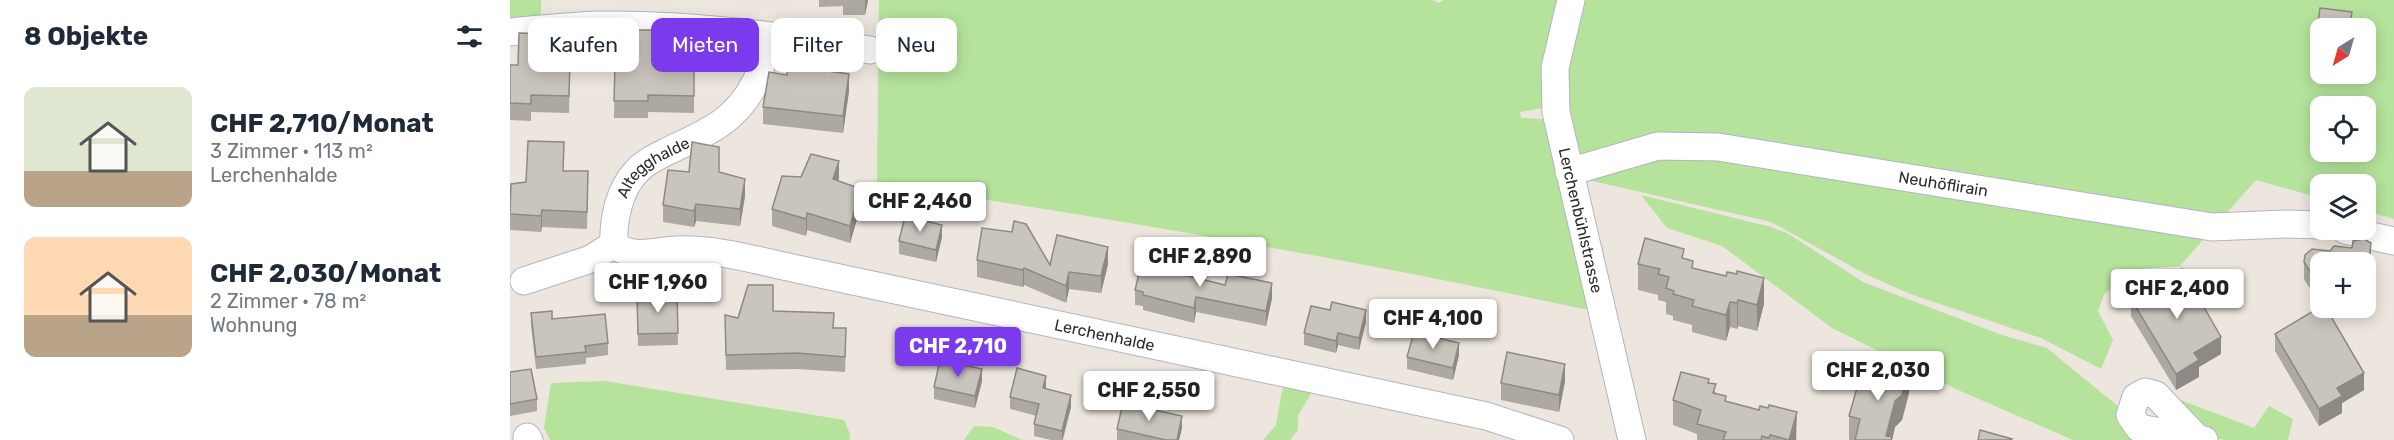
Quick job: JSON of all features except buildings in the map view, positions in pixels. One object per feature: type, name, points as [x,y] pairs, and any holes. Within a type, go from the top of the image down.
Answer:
[{"type":"street","name":"Lerchenbühlstrasse","points":[[1571,0],[1555,68],[1556,112],[1632,440]]},
{"type":"street","points":[[510,32],[602,26],[651,29]]},
{"type":"street","points":[[759,35],[870,50]]},
{"type":"street","name":"Altegghalde","points":[[614,244],[613,226],[624,189],[637,170],[661,155],[717,127],[741,108],[762,67],[759,46]]},
{"type":"street","name":"Neuhöflirain","points":[[1569,172],[1658,146],[1718,147],[2212,227],[2310,225]]},
{"type":"street","points":[[2376,238],[2394,242]]},
{"type":"street","points":[[524,281],[591,259],[614,244]]},
{"type":"street","name":"Lerchenhalde","points":[[614,244],[621,251],[636,254],[678,250],[708,251],[808,271],[1486,416],[1560,440]]},
{"type":"green space","points":[[510,0],[541,0],[541,16],[510,19]]},
{"type":"green space","points":[[879,0],[1432,0],[1439,3],[1443,0],[1560,0],[1543,108],[1520,112],[1521,118],[1543,119],[1548,123],[1593,311],[1236,241],[877,183],[878,72],[957,72],[957,18],[879,18]]},
{"type":"green space","points":[[1582,0],[2394,0],[2394,219],[2376,214],[2376,174],[2310,174],[2310,195],[2256,180],[2180,266],[2140,269],[2104,294],[2098,311],[2113,340],[2101,369],[2041,338],[1913,295],[1867,275],[1771,222],[1588,180],[1569,113],[1566,84]]},
{"type":"green space","points":[[1641,195],[1787,233],[1863,282],[2002,335],[2047,348],[2125,412],[2173,440],[2073,440],[1958,390],[1832,328],[1722,246],[1667,228]]},
{"type":"green space","points":[[1284,380],[1314,388],[1298,416],[1298,430],[1290,440],[1263,440],[1276,425]]},
{"type":"green space","points":[[605,381],[844,420],[850,440],[550,440],[544,428],[551,383]]},
{"type":"green space","points":[[2148,383],[2183,401],[2254,428],[2269,406],[2293,419],[2288,440],[2225,440],[2202,435]]},
{"type":"green space","points":[[974,426],[993,427],[1022,440],[964,440]]}]
